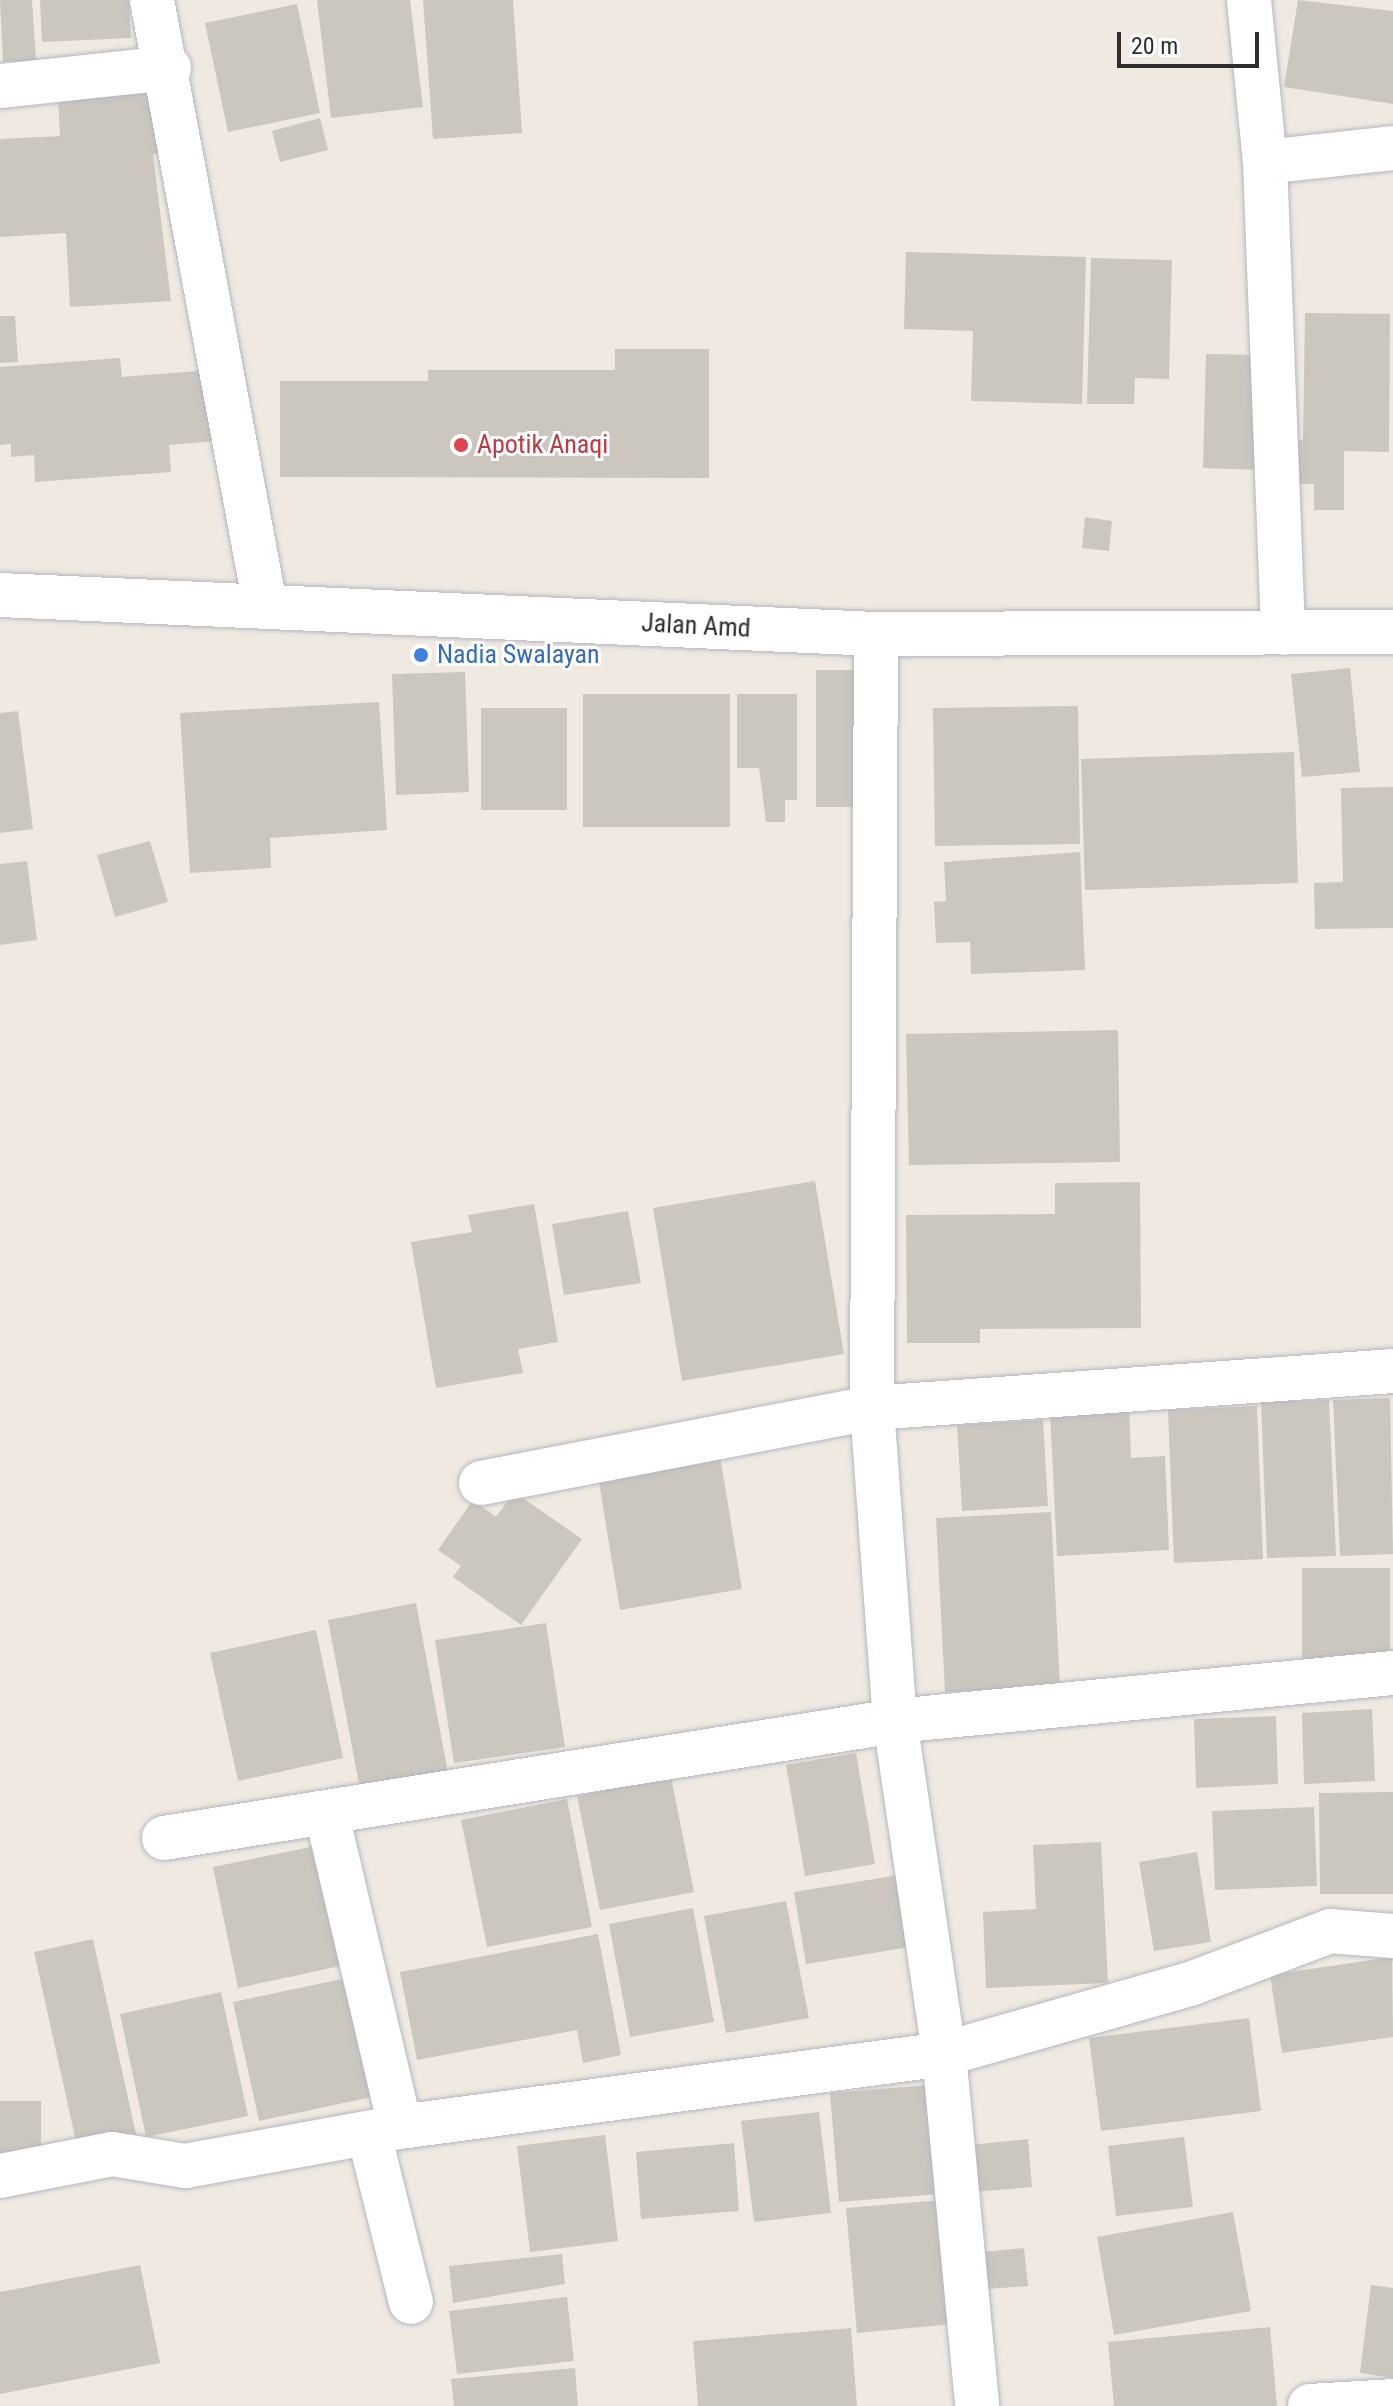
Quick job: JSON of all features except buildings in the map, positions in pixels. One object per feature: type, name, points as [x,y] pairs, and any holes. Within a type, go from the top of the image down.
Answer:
[{"type":"street","points":[[1249,0],[1265,162],[1283,633]]},
{"type":"street","points":[[158,1],[265,605]]},
{"type":"street","points":[[0,86],[169,68]]},
{"type":"street","points":[[1265,162],[1393,148]]},
{"type":"street","name":"Jalan Amd","points":[[0,595],[876,634],[1393,632]]},
{"type":"street","points":[[876,634],[872,1408],[895,1721],[944,2054],[977,2406]]},
{"type":"street","points":[[481,1483],[872,1408],[1393,1371]]},
{"type":"street","points":[[164,1838],[327,1815],[895,1721],[1393,1673]]},
{"type":"street","points":[[327,1815],[384,2130],[411,2302]]},
{"type":"street","points":[[0,2176],[112,2154],[185,2166],[384,2130],[944,2054],[1190,1984],[1330,1931],[1393,1936]]},
{"type":"street","points":[[1310,2406],[1393,2401]]},
{"type":"place","name":"Apotik Anaqi","points":[[461,445]]},
{"type":"place","name":"Nadia Swalayan","points":[[421,655]]}]
